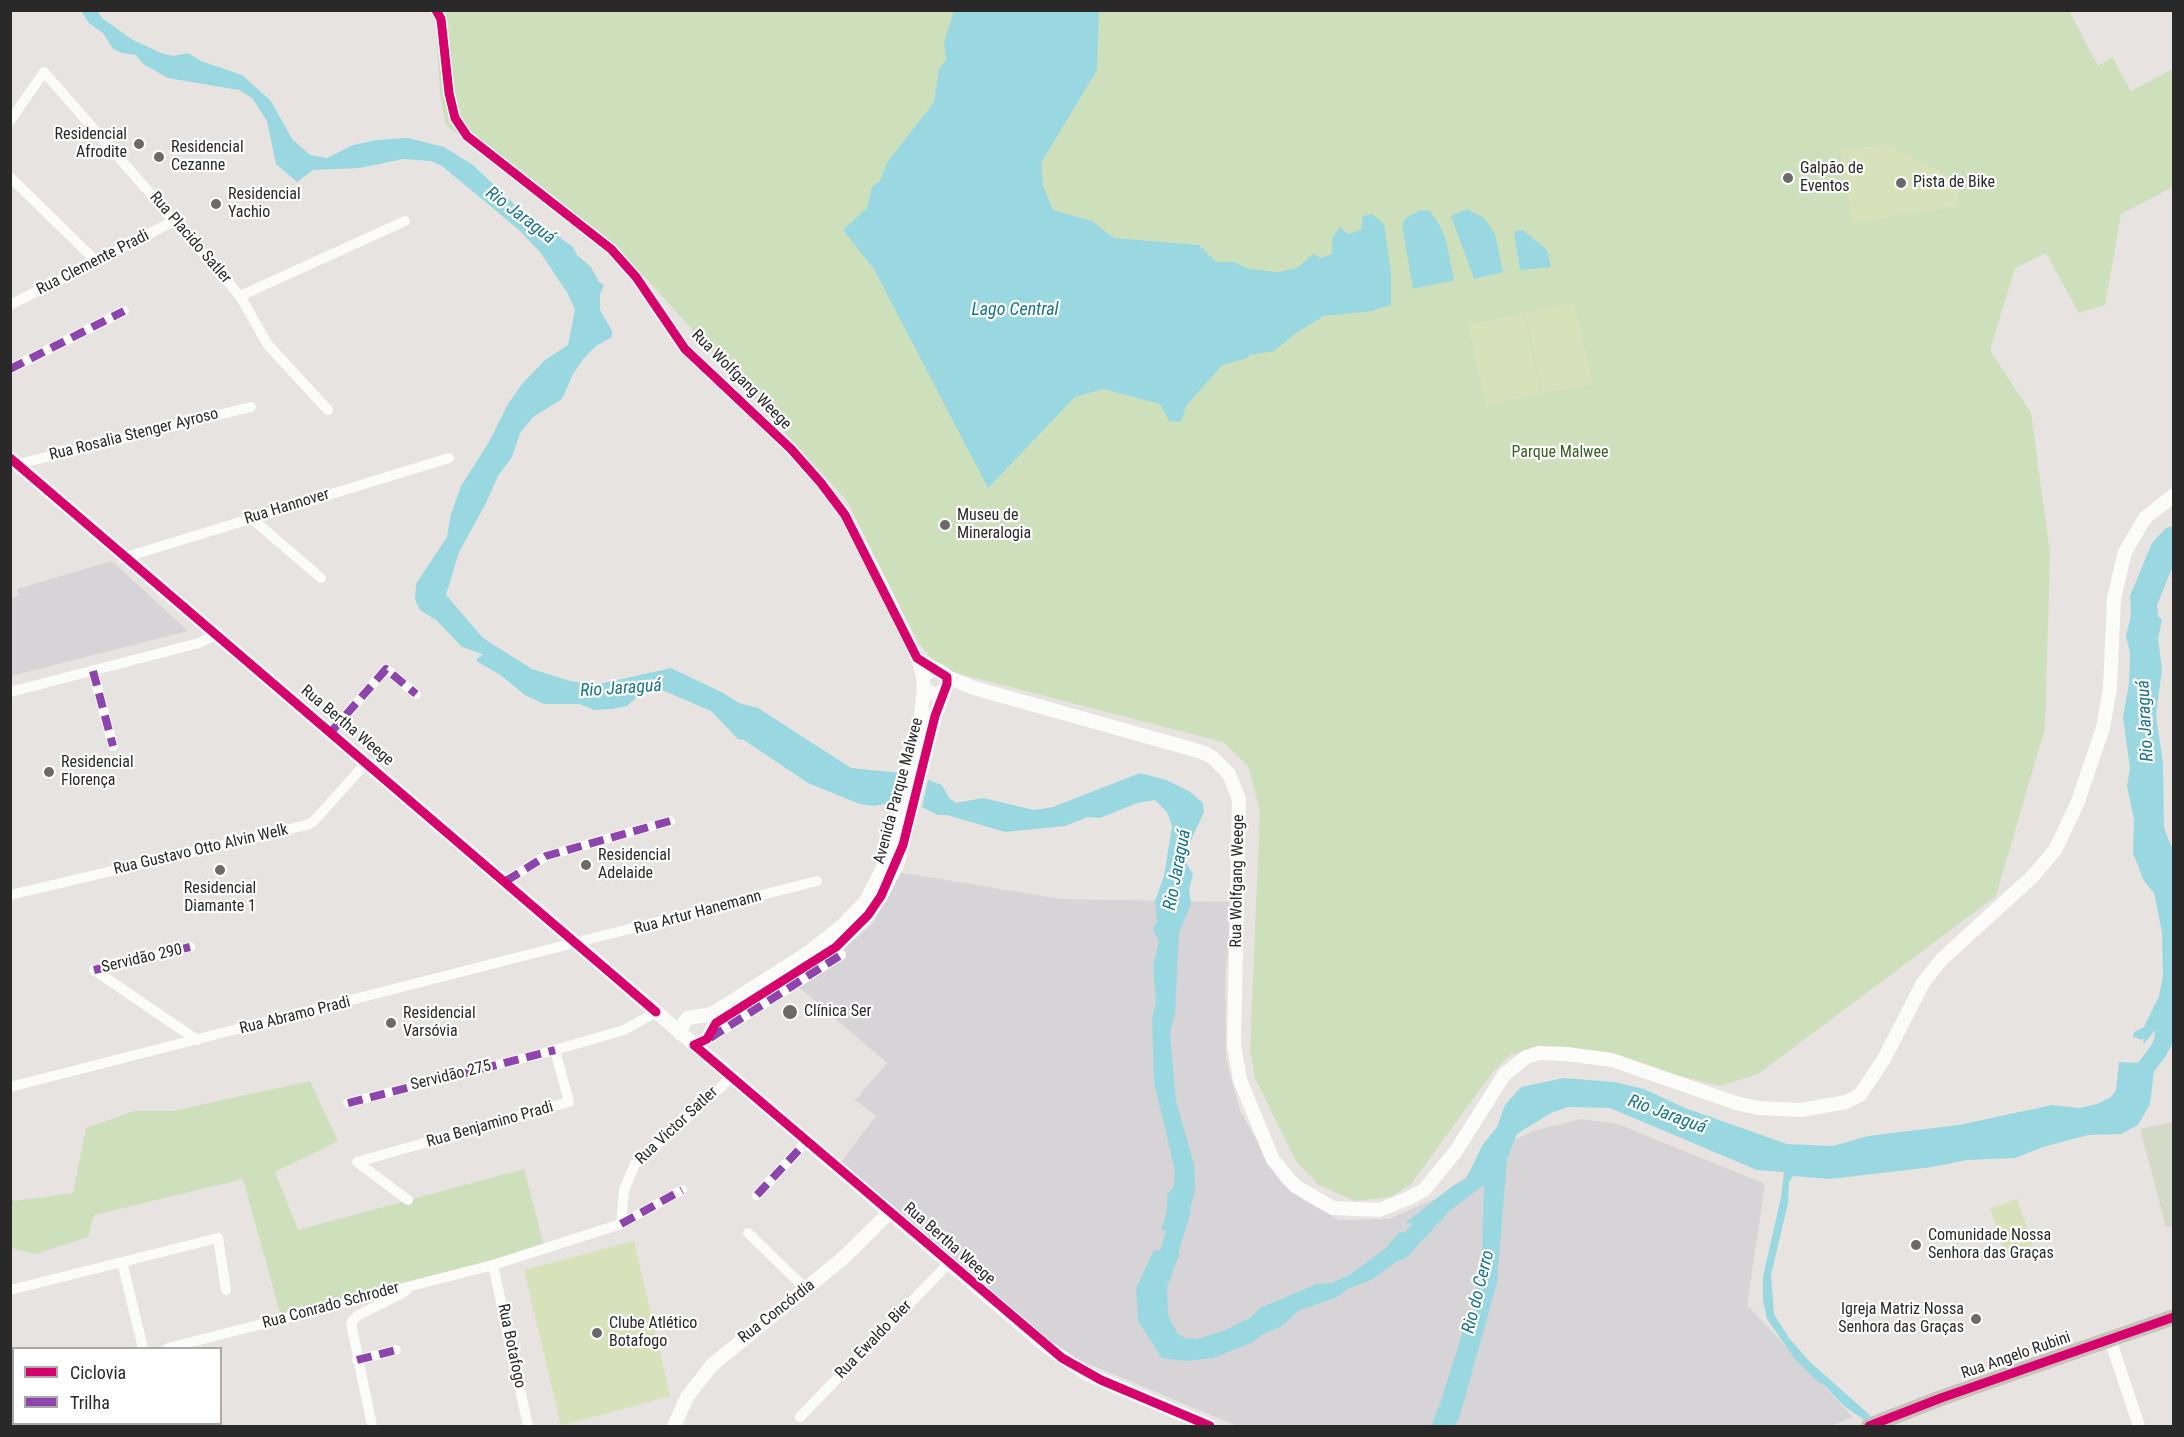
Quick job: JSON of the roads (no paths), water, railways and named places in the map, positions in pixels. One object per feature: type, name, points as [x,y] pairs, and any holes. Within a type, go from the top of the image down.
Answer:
[{"type":"main road","name":"Rua Bertha Weege","points":[[14,461],[1047,1347],[1076,1367],[1210,1426]]},
{"type":"main road","name":"Rua Wolfgang Weege","points":[[945,681],[1202,752],[1212,757],[1229,774],[1239,799],[1234,1046],[1240,1080],[1273,1160],[1295,1186],[1333,1209],[1379,1210],[1407,1200],[1424,1190],[1456,1151],[1504,1075],[1526,1057],[1539,1053],[1612,1060],[1736,1103],[1758,1108],[1801,1110],[1846,1102],[1860,1095],[1884,1059],[1923,983],[1941,960],[2033,876],[2055,850],[2077,804],[2103,728],[2110,688],[2114,598],[2125,552],[2145,518],[2174,495]]},
{"type":"main road","points":[[929,671],[945,681],[934,694],[923,684],[929,671]]},
{"type":"main road","name":"Avenida Parque Malwee","points":[[710,1034],[720,1020],[822,957],[868,915],[881,896],[898,862],[919,755],[945,681]]},
{"type":"main road","name":"Avenida Parque Malwee","points":[[919,755],[923,684]]},
{"type":"main road","name":"Avenida Parque Malwee","points":[[704,1016],[712,1014],[822,944],[856,912],[866,901],[886,865],[906,813]]},
{"type":"main road","points":[[659,1014],[673,1021],[704,1016],[715,1062]]},
{"type":"main road","points":[[681,1034],[686,1020]]},
{"type":"main road","points":[[694,1045],[704,1042],[710,1034]]},
{"type":"main road","name":"Rua Concórdia","points":[[675,1423],[687,1397],[712,1365],[843,1259],[890,1212]]},
{"type":"main road","name":"Rua Angelo Rubini","points":[[1869,1426],[2174,1317]]},
{"type":"street","name":"Rua Wolfgang Weege","points":[[436,10],[441,19],[455,118],[467,136],[611,249],[636,277],[685,349],[790,449],[821,483],[845,515],[917,658],[923,684]]},
{"type":"street","name":"Rua Placido Satler","points":[[10,121],[44,72],[176,220],[240,296],[405,221]]},
{"type":"street","points":[[10,177],[96,261]]},
{"type":"street","name":"Rua Clemente Pradi","points":[[10,305],[176,220]]},
{"type":"street","points":[[240,296],[267,345],[328,410]]},
{"type":"street","points":[[10,369],[124,311]]},
{"type":"street","name":"Rua Rosalia Stenger Ayroso","points":[[14,461],[250,407]]},
{"type":"street","name":"Rua Hannover","points":[[126,557],[449,458]]},
{"type":"street","points":[[251,518],[321,578]]},
{"type":"street","points":[[10,692],[93,671],[216,635]]},
{"type":"street","name":"Rua Wolfgang Weege","points":[[917,658],[945,681]]},
{"type":"street","points":[[331,732],[386,669],[416,694]]},
{"type":"street","points":[[93,671],[113,746]]},
{"type":"street","name":"Rua Gustavo Otto Alvin Welk","points":[[10,895],[307,825],[313,822],[367,762]]},
{"type":"street","points":[[506,881],[546,856],[670,821]]},
{"type":"street","name":"Rua Artur Hanemann","points":[[579,944],[817,881]]},
{"type":"street","name":"Rua Abramo Pradi","points":[[10,1087],[579,944]]},
{"type":"street","name":"Servidão 290","points":[[190,947],[94,970],[196,1040]]},
{"type":"street","points":[[710,1034],[841,955]]},
{"type":"street","points":[[555,1050],[624,1030],[659,1014]]},
{"type":"street","name":"Servidão 275","points":[[348,1103],[555,1050]]},
{"type":"street","name":"Rua Benjamino Pradi","points":[[408,1200],[357,1162],[569,1102],[555,1050]]},
{"type":"street","name":"Rua Victor Satler","points":[[621,1224],[624,1190],[634,1164],[732,1077]]},
{"type":"street","points":[[757,1195],[807,1141]]},
{"type":"street","points":[[493,1265],[621,1224],[682,1190]]},
{"type":"street","points":[[748,1233],[806,1289]]},
{"type":"street","points":[[10,1290],[218,1238],[226,1290]]},
{"type":"street","points":[[122,1262],[142,1347]]},
{"type":"street","name":"Rua Ewaldo Bier","points":[[800,1417],[949,1263]]},
{"type":"street","name":"Rua Conrado Schroder","points":[[178,1347],[197,1345],[493,1265]]},
{"type":"street","name":"Rua Botafogo","points":[[493,1265],[528,1426]]},
{"type":"street","points":[[372,1426],[351,1323],[357,1316],[422,1283]]},
{"type":"street","points":[[2110,1339],[2139,1426]]},
{"type":"street","points":[[357,1360],[396,1350]]},
{"type":"water","points":[[81,11],[97,11],[103,19],[133,40],[161,53],[173,56],[188,53],[201,61],[242,75],[271,101],[292,139],[310,155],[327,158],[353,145],[377,140],[408,138],[444,147],[473,165],[514,204],[573,247],[577,255],[591,267],[599,282],[604,285],[600,295],[600,310],[612,331],[612,337],[596,346],[583,359],[573,374],[562,399],[533,417],[520,433],[512,457],[498,476],[459,552],[446,595],[483,638],[532,669],[570,681],[595,685],[671,668],[739,703],[758,708],[851,768],[901,773],[895,802],[874,806],[860,804],[808,783],[744,740],[738,739],[711,711],[662,690],[649,691],[638,696],[627,706],[612,709],[594,710],[580,704],[544,704],[525,695],[499,674],[478,662],[476,660],[483,654],[462,647],[436,620],[420,610],[415,599],[416,584],[447,537],[451,514],[461,486],[522,384],[545,360],[568,345],[575,310],[568,294],[540,252],[518,229],[442,166],[431,161],[403,159],[360,168],[313,170],[297,182],[276,164],[267,121],[252,98],[239,90],[168,78],[143,64],[136,55],[113,49],[103,33],[89,23]]},
{"type":"water","name":"Lago Central","points":[[954,11],[1099,11],[1097,70],[1041,163],[1043,186],[1053,210],[1092,221],[1114,238],[1199,245],[1216,262],[1234,262],[1249,269],[1278,272],[1297,268],[1313,254],[1321,258],[1332,254],[1332,238],[1340,227],[1348,234],[1361,230],[1363,216],[1372,214],[1384,224],[1391,272],[1391,305],[1372,311],[1324,316],[1296,333],[1274,351],[1249,355],[1248,358],[1222,365],[1186,406],[1181,422],[1169,421],[1160,404],[1103,389],[1075,397],[988,488],[874,269],[843,230],[867,208],[872,187],[880,181],[887,163],[934,102],[939,69],[946,60],[944,42]]},
{"type":"water","points":[[1467,209],[1484,218],[1495,234],[1503,272],[1474,279],[1451,216]]},
{"type":"water","points":[[1420,210],[1430,211],[1439,224],[1446,240],[1454,280],[1413,289],[1402,224],[1406,218]]},
{"type":"water","points":[[1523,230],[1547,250],[1551,267],[1520,270],[1514,232]]},
{"type":"water","name":"Rio do Cerro","points":[[2173,526],[2173,566],[2157,605],[2158,616],[2162,620],[2158,638],[2162,670],[2156,715],[2163,764],[2164,828],[2173,850],[2174,1038],[2154,1071],[2150,1104],[2138,1125],[2121,1134],[2088,1135],[2043,1147],[2015,1158],[1967,1160],[1932,1167],[1830,1179],[1793,1176],[1789,1182],[1788,1203],[1771,1275],[1774,1314],[1789,1338],[1809,1361],[1882,1426],[1867,1422],[1844,1406],[1817,1381],[1795,1359],[1767,1319],[1763,1300],[1763,1277],[1781,1197],[1784,1172],[1757,1170],[1610,1108],[1568,1107],[1551,1113],[1517,1134],[1507,1159],[1497,1283],[1460,1415],[1455,1426],[1431,1426],[1466,1321],[1474,1307],[1482,1256],[1484,1185],[1432,1224],[1405,1223],[1454,1185],[1466,1179],[1482,1146],[1497,1127],[1505,1105],[1521,1087],[1564,1078],[1614,1082],[1644,1089],[1685,1108],[1787,1144],[1833,1146],[1868,1136],[1959,1125],[2052,1105],[2079,1108],[2097,1104],[2111,1097],[2116,1090],[2119,1062],[2138,1063],[2154,1058],[2158,1051],[2154,1049],[2155,1030],[2144,1044],[2146,1037],[2142,1040],[2133,1037],[2134,1032],[2144,1027],[2159,996],[2163,976],[2162,932],[2154,893],[2144,881],[2133,853],[2134,819],[2127,786],[2130,768],[2123,717],[2129,684],[2130,653],[2126,636],[2131,615],[2130,596],[2152,543],[2166,528]]},
{"type":"water","points":[[1140,773],[1166,780],[1189,791],[1203,803],[1204,812],[1186,851],[1187,864],[1193,874],[1189,889],[1191,904],[1179,933],[1175,1014],[1170,1033],[1176,1100],[1194,1165],[1195,1191],[1183,1232],[1161,1230],[1167,1211],[1167,1195],[1174,1186],[1175,1171],[1154,1082],[1152,1017],[1156,1003],[1153,965],[1159,942],[1153,929],[1157,921],[1155,901],[1164,876],[1172,826],[1167,812],[1155,800],[1137,803],[1100,818],[1088,817],[1065,826],[1005,832],[947,815],[938,815],[922,807],[928,780],[942,785],[949,798],[956,803],[983,798],[1034,810],[1053,807]]},
{"type":"water","points":[[1399,1232],[1422,1234],[1413,1241],[1399,1260],[1371,1280],[1349,1288],[1337,1297],[1300,1310],[1280,1327],[1263,1334],[1251,1343],[1213,1358],[1185,1361],[1162,1358],[1138,1321],[1136,1288],[1154,1250],[1180,1253],[1167,1287],[1168,1315],[1177,1333],[1185,1338],[1197,1339],[1223,1331],[1248,1319],[1262,1307],[1317,1284],[1332,1283],[1351,1274],[1386,1248]]},
{"type":"waterway","name":"Rio Jaraguá","points":[[2138,1077],[2157,1053],[2174,1023]]},
{"type":"waterway","name":"Rio Jaraguá","points":[[1400,1251],[1440,1208]]},
{"type":"waterway","name":"Rio Jaraguá","points":[[1162,1275],[1182,1210]]},
{"type":"place","name":"Residencial Afrodite","points":[[139,144]]},
{"type":"place","name":"Residencial Cezanne","points":[[159,157]]},
{"type":"place","name":"Galpão de Eventos","points":[[1788,178]]},
{"type":"place","name":"Pista de Bike","points":[[1901,183]]},
{"type":"place","name":"Residencial Yachio","points":[[216,204]]},
{"type":"place","name":"Museu de Mineralogia","points":[[945,525]]},
{"type":"place","name":"Residencial Florença","points":[[49,772]]},
{"type":"place","name":"Residencial Adelaide","points":[[586,865]]},
{"type":"place","name":"Residencial Diamante 1","points":[[220,870]]},
{"type":"place","name":"Clínica Ser","points":[[790,1012]]},
{"type":"place","name":"Residencial Varsóvia","points":[[391,1023]]},
{"type":"place","name":"Comunidade Nossa Senhora das Graças","points":[[1916,1245]]},
{"type":"place","name":"Igreja Matriz Nossa Senhora das Graças","points":[[1976,1319]]},
{"type":"place","name":"Clube Atlético Botafogo","points":[[597,1333]]},
{"type":"park label","name":"Parque Malwee","points":[[1560,453]]}]
